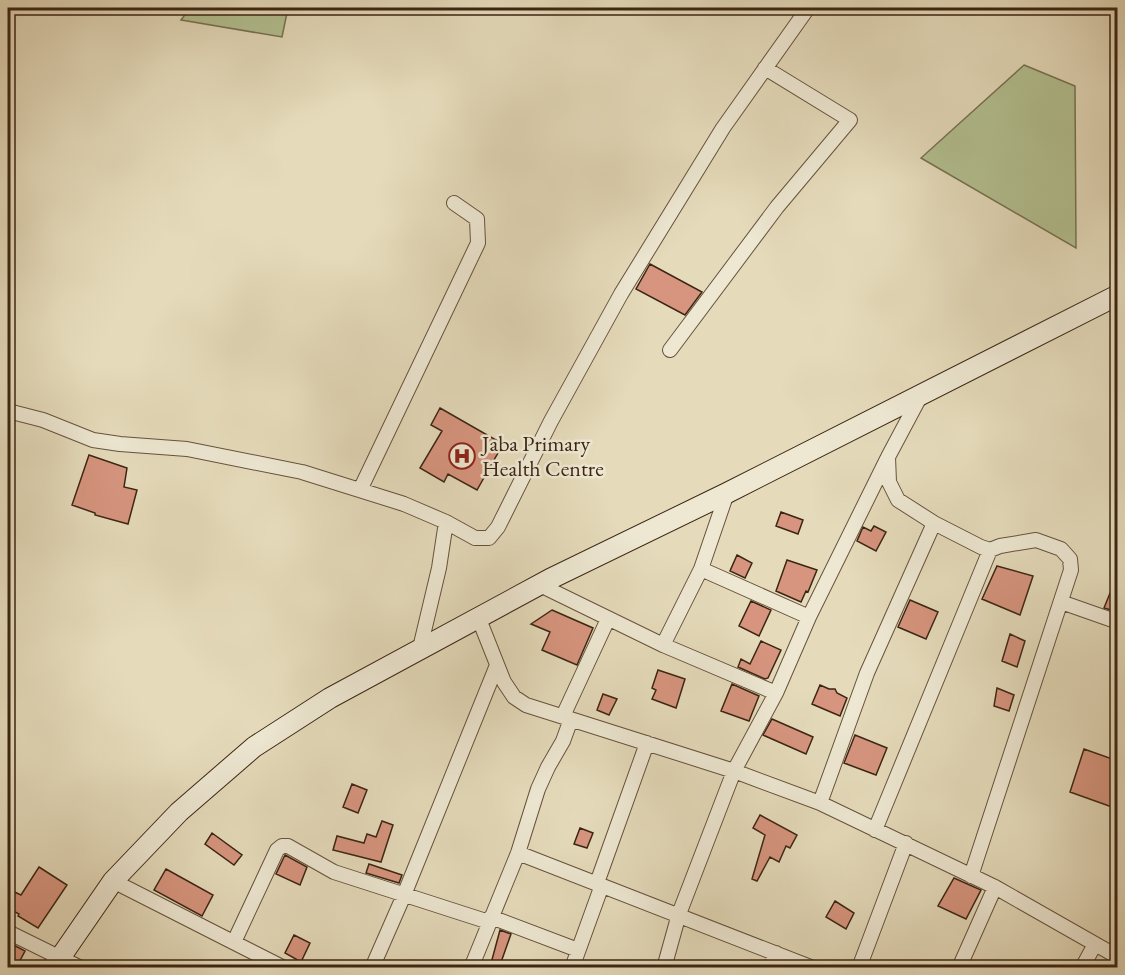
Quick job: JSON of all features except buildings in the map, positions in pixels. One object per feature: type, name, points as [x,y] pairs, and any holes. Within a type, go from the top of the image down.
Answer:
[{"type":"main road","points":[[57,963],[113,882],[179,812],[254,747],[330,698],[540,585],[1118,295]]},
{"type":"street","points":[[8,411],[43,420],[93,440],[187,449],[302,472],[404,504],[446,522],[475,538],[489,538],[498,527],[551,421],[621,294],[723,128],[808,8]]},
{"type":"street","points":[[670,350],[777,207],[850,120],[765,68]]},
{"type":"street","points":[[360,490],[478,243],[477,219],[454,203]]},
{"type":"street","points":[[664,968],[679,914],[734,771],[776,693],[809,617],[921,395]]},
{"type":"street","points":[[888,457],[889,482],[898,500],[934,523],[990,550],[1036,540],[1061,549],[1070,559],[1071,570],[971,876]]},
{"type":"street","points":[[663,645],[701,569],[727,493]]},
{"type":"street","points":[[420,648],[446,522]]},
{"type":"street","points":[[820,803],[867,673],[934,523]]},
{"type":"street","points":[[876,830],[990,550]]},
{"type":"street","points":[[701,569],[809,617]]},
{"type":"street","points":[[540,585],[663,645],[776,693]]},
{"type":"street","points":[[1061,602],[1118,622]]},
{"type":"street","points":[[479,619],[504,682],[514,697],[526,705],[734,771],[820,803],[995,887],[1118,957]]},
{"type":"street","points":[[471,968],[518,853],[538,789],[563,741],[567,718],[608,619]]},
{"type":"street","points":[[372,968],[404,895],[497,664]]},
{"type":"street","points":[[572,968],[647,743]]},
{"type":"street","points":[[859,968],[906,843]]},
{"type":"street","points":[[234,942],[277,850],[282,846],[288,846],[333,872],[490,920],[578,950]]},
{"type":"street","points":[[518,853],[813,968]]},
{"type":"street","points":[[113,882],[284,968]]},
{"type":"street","points":[[960,968],[995,887]]},
{"type":"street","points":[[8,932],[57,963],[81,968]]},
{"type":"street","points":[[1082,968],[1095,945]]},
{"type":"street","points":[[770,968],[776,953]]},
{"type":"green space","points":[[190,8],[288,8],[282,37],[181,20]]},
{"type":"green space","points":[[1024,65],[1075,86],[1076,248],[921,158]]},
{"type":"place","name":"Jaba Primary Health Centre","points":[[462,456]]}]
